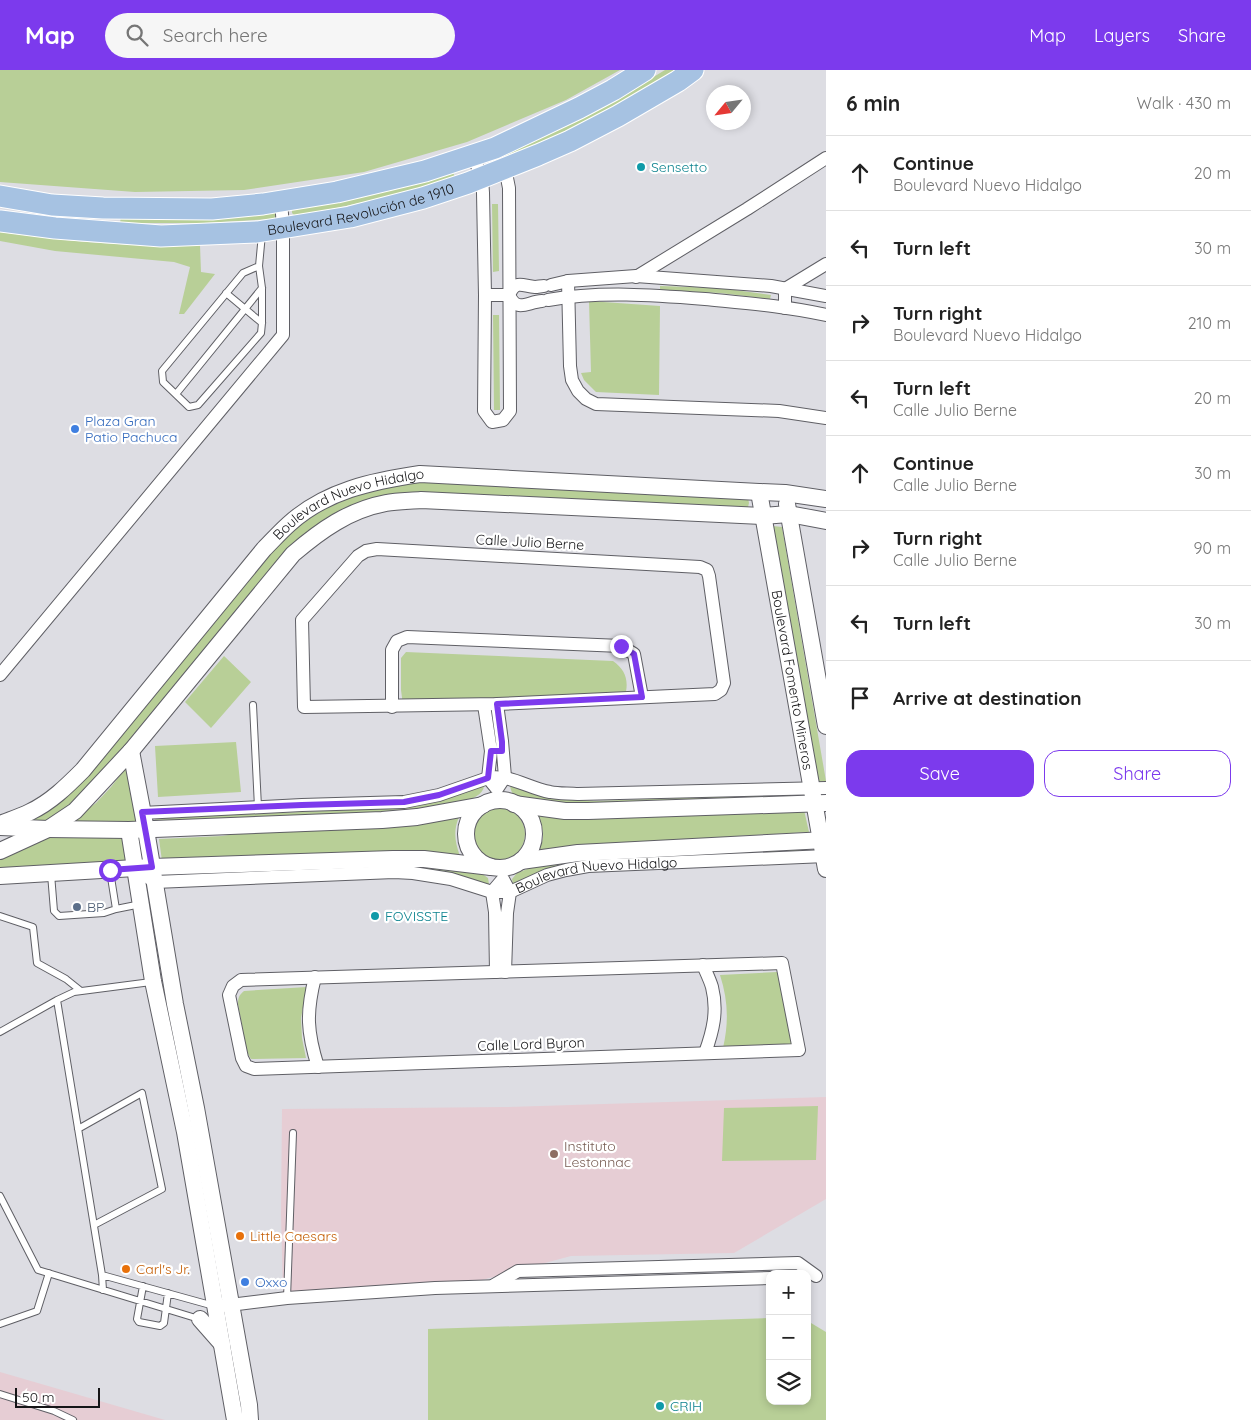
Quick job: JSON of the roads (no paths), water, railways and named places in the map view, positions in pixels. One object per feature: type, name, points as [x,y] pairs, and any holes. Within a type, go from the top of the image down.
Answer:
[{"type":"main road","name":"Boulevard Revolución de 1910","points":[[0,196],[52,205],[103,208],[212,209],[337,192],[425,171],[495,148],[579,108],[645,70]]},
{"type":"main road","name":"Boulevard Revolución de 1910","points":[[0,221],[55,228],[161,236],[273,230],[350,217],[423,198],[482,178],[570,142],[678,81],[693,70]]},
{"type":"main road","points":[[82,230],[84,206]]},
{"type":"street","points":[[473,156],[482,178],[485,294],[484,411],[492,422],[503,420],[510,411],[508,188],[505,168],[495,148]]},
{"type":"street","points":[[636,276],[747,209],[826,158]]},
{"type":"street","points":[[0,675],[283,336],[273,230],[281,200]]},
{"type":"street","points":[[785,289],[826,264]]},
{"type":"street","points":[[508,295],[511,289],[525,284],[534,287],[548,286],[568,281],[636,276],[771,286],[826,296]]},
{"type":"street","points":[[636,276],[636,294]]},
{"type":"street","points":[[568,281],[572,380],[578,391],[586,399],[596,404],[779,411],[826,418]]},
{"type":"street","points":[[785,289],[785,308]]},
{"type":"street","points":[[485,294],[508,295]]},
{"type":"street","points":[[508,295],[516,305],[569,296],[636,294],[768,304],[826,316]]},
{"type":"street","name":"Boulevard Nuevo Hidalgo","points":[[0,825],[30,812],[50,800],[66,787],[83,770],[264,549],[289,523],[312,506],[340,492],[368,483],[420,474],[785,493],[826,500]]},
{"type":"street","name":"Boulevard Fomento Mineros","points":[[759,492],[762,516],[820,796],[825,852]]},
{"type":"street","name":"Boulevard Fomento Mineros","points":[[785,493],[826,726]]},
{"type":"street","name":"Boulevard Nuevo Hidalgo","points":[[0,851],[48,829],[75,811],[131,751],[293,554],[339,520],[360,510],[386,503],[421,500],[762,516],[789,514],[826,520]]},
{"type":"street","name":"Calle Julio Berne","points":[[377,549],[700,567],[707,570],[724,683],[721,690],[715,694],[490,705],[304,708],[302,620],[358,556],[366,551],[377,549]]},
{"type":"street","points":[[392,707],[392,650],[397,641],[407,638],[621,646],[634,654],[642,697]]},
{"type":"street","points":[[488,778],[496,751],[502,742],[490,705]]},
{"type":"street","points":[[131,751],[175,1004],[196,1108],[235,1326],[250,1420]]},
{"type":"street","points":[[496,751],[505,777],[503,798]]},
{"type":"street","points":[[142,812],[404,802],[439,795],[496,777],[505,777],[550,792],[578,794],[820,796]]},
{"type":"street","points":[[488,778],[503,798],[520,807],[528,816],[534,834],[534,840],[529,852],[521,861],[499,871],[492,892],[501,913]]},
{"type":"street","points":[[501,972],[501,913],[510,892],[499,871],[474,856],[467,839],[470,820],[473,814],[483,805],[503,798],[565,811],[588,812],[820,796]]},
{"type":"street","name":"Boulevard Nuevo Hidalgo","points":[[0,825],[48,829],[146,830],[382,820],[483,805]]},
{"type":"street","points":[[129,830],[153,981],[185,1132],[235,1420]]},
{"type":"street","name":"Boulevard Nuevo Hidalgo","points":[[521,861],[578,853],[825,852]]},
{"type":"street","name":"Boulevard Nuevo Hidalgo","points":[[0,876],[135,869],[153,874],[394,872],[450,879],[492,892],[510,892],[547,875],[588,866],[825,852]]},
{"type":"street","name":"Boulevard Nuevo Hidalgo","points":[[153,874],[393,859],[424,859],[499,871]]},
{"type":"street","name":"Calle Lord Byron","points":[[782,963],[799,1050],[254,1069],[246,1066],[242,1058],[229,995],[233,986],[242,980],[703,965],[782,963]]},
{"type":"street","points":[[703,965],[712,987],[715,1009],[713,1032],[705,1053]]},
{"type":"street","points":[[315,977],[309,999],[308,1022],[311,1045],[318,1067]]},
{"type":"street","points":[[492,1286],[518,1271],[537,1270],[798,1263],[816,1276]]},
{"type":"street","points":[[215,1307],[287,1298],[426,1289],[766,1278]]},
{"type":"street","points":[[200,1319],[222,1344]]},
{"type":"lane","points":[[259,266],[243,273],[162,371],[163,382],[189,407],[198,405],[261,333],[262,288],[259,266],[273,230]]},
{"type":"lane","points":[[176,394],[262,288]]},
{"type":"lane","points":[[226,293],[262,323]]},
{"type":"lane","points":[[253,705],[258,807]]},
{"type":"lane","points":[[110,870],[116,909]]},
{"type":"lane","points":[[51,873],[54,912],[59,916],[104,913],[141,904]]},
{"type":"lane","points":[[0,916],[32,927],[37,963],[66,979],[81,991]]},
{"type":"lane","points":[[0,1032],[74,992],[153,981]]},
{"type":"lane","points":[[57,1000],[102,1274],[103,1290]]},
{"type":"lane","points":[[78,1129],[142,1093],[162,1189],[94,1226]]},
{"type":"lane","points":[[287,1298],[293,1133]]},
{"type":"lane","points":[[0,1196],[38,1270],[218,1325],[235,1326]]},
{"type":"lane","points":[[0,1324],[37,1311],[49,1273]]},
{"type":"lane","points":[[102,1274],[215,1307]]},
{"type":"lane","points":[[143,1286],[137,1320],[139,1322],[160,1326],[164,1324],[168,1294]]},
{"type":"lane","points":[[0,1394],[54,1411],[73,1420]]},
{"type":"place","name":"Sensetto","points":[[641,167]]},
{"type":"place","name":"Plaza Gran Patio Pachuca","points":[[75,429]]},
{"type":"place","name":"BP","points":[[77,907]]},
{"type":"place","name":"FOVISSTE","points":[[375,916]]},
{"type":"place","name":"Instituto Lestonnac","points":[[554,1154]]},
{"type":"place","name":"Little Caesars","points":[[240,1236]]},
{"type":"place","name":"Carl's Jr.","points":[[126,1269]]},
{"type":"place","name":"Oxxo","points":[[245,1282]]},
{"type":"place","name":"CRIH","points":[[660,1406]]}]
